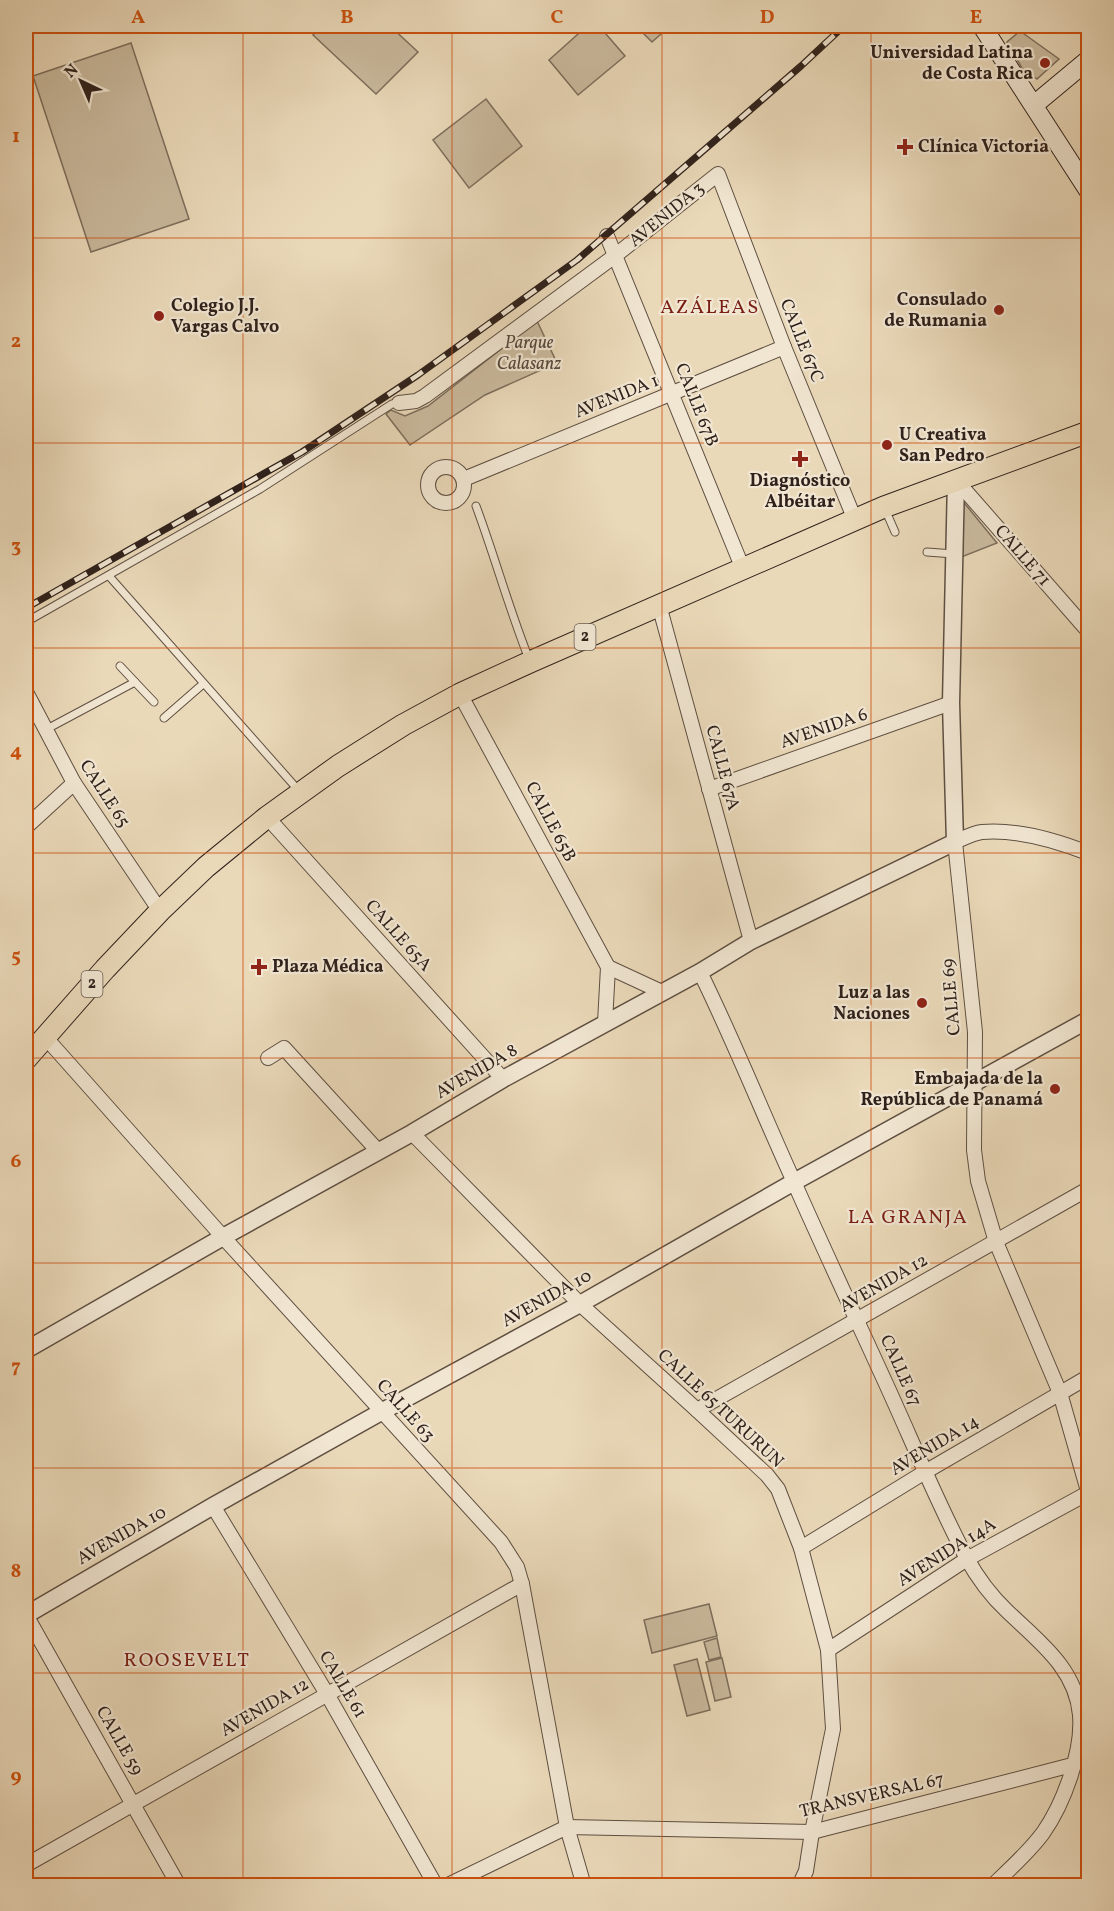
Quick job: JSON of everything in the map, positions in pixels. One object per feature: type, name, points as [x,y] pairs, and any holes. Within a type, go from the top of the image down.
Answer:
[{"type":"highway","name":"2","points":[[26,1059],[105,969],[206,867],[300,793],[402,725],[460,694],[530,662],[884,507],[1089,432]]},
{"type":"main road","points":[[982,26],[1089,190]]},
{"type":"main road","points":[[1034,105],[1089,60]]},
{"type":"street","name":"AVENIDA 3","points":[[399,403],[416,401],[425,396],[616,255],[718,174]]},
{"type":"street","name":"CALLE 67C","points":[[718,174],[784,347],[855,520]]},
{"type":"street","name":"AVENIDA 3","points":[[607,236],[616,255]]},
{"type":"street","name":"CALLE 67B","points":[[616,255],[743,569]]},
{"type":"street","name":"AVENIDA 1","points":[[464,479],[784,347]]},
{"type":"street","name":"CALLE 69","points":[[956,480],[951,703],[955,842],[975,1032],[974,1150],[978,1181],[996,1242],[1060,1393],[1089,1492]]},
{"type":"street","name":"CALLE 71","points":[[956,480],[1089,631]]},
{"type":"street","name":"CALLE 67A","points":[[659,605],[751,941]]},
{"type":"street","name":"CALLE 65","points":[[26,692],[29,711],[45,730],[74,783],[160,911]]},
{"type":"street","name":"CALLE 65B","points":[[460,694],[608,967]]},
{"type":"street","name":"AVENIDA 6","points":[[709,789],[951,703]]},
{"type":"street","points":[[26,827],[74,783]]},
{"type":"street","name":"CALLE 65A","points":[[267,817],[503,1079]]},
{"type":"street","points":[[955,842],[980,832],[1018,833],[1057,840],[1089,852]]},
{"type":"street","name":"AVENIDA 8","points":[[26,1350],[223,1237],[412,1133],[503,1079],[700,972],[751,941],[955,842]]},
{"type":"street","points":[[605,1023],[608,967],[662,992]]},
{"type":"street","name":"CALLE 67","points":[[700,972],[967,1559],[987,1590],[1052,1654],[1066,1672],[1075,1690],[1080,1715],[1079,1744],[1061,1800],[1043,1832],[1021,1858],[992,1886]]},
{"type":"street","name":"AVENIDA 10","points":[[26,1615],[213,1506],[1089,1020]]},
{"type":"street","name":"CALLE 63","points":[[46,1038],[223,1237],[501,1542],[517,1567],[567,1827],[584,1886]]},
{"type":"street","points":[[268,1058],[284,1048],[378,1151]]},
{"type":"street","name":"CALLE 65 TURURUN","points":[[412,1133],[580,1304],[767,1475],[778,1488],[801,1548],[828,1650],[832,1729],[806,1871],[799,1886]]},
{"type":"street","name":"AVENIDA 12","points":[[697,1410],[1089,1189]]},
{"type":"street","name":"AVENIDA 14","points":[[801,1548],[1089,1377]]},
{"type":"street","name":"AVENIDA 14A","points":[[828,1650],[967,1559],[1089,1492]]},
{"type":"street","name":"CALLE 61","points":[[213,1506],[327,1694],[436,1886]]},
{"type":"street","name":"AVENIDA 12","points":[[26,1865],[522,1584]]},
{"type":"street","name":"CALLE 59","points":[[26,1615],[179,1886]]},
{"type":"street","name":"TRANSVERSAL 67","points":[[567,1827],[812,1832],[1072,1765]]},
{"type":"street","points":[[446,1886],[567,1827]]},
{"type":"lane","points":[[26,621],[260,489],[392,404],[399,403]]},
{"type":"lane","points":[[476,506],[530,662]]},
{"type":"lane","points":[[884,507],[896,532]]},
{"type":"lane","points":[[927,552],[954,554]]},
{"type":"lane","points":[[109,576],[300,793]]},
{"type":"lane","points":[[120,666],[154,702]]},
{"type":"lane","points":[[45,730],[135,682]]},
{"type":"lane","points":[[164,718],[203,684]]},
{"type":"green space","points":[[322,26],[390,26],[418,52],[376,94],[313,35]]},
{"type":"green space","points":[[587,26],[599,26],[625,56],[578,95],[549,60]]},
{"type":"green space","points":[[645,26],[670,26],[652,42],[640,30]]},
{"type":"green space","points":[[1020,31],[1059,59],[1037,79],[1022,68],[1007,42]]},
{"type":"green space","points":[[131,43],[189,219],[91,252],[33,76]]},
{"type":"green space","points":[[486,99],[522,146],[469,188],[433,140]]},
{"type":"green space","name":"Parque Calasanz","points":[[537,321],[557,363],[485,395],[410,445],[386,414],[391,410],[405,416],[428,406]]},
{"type":"green space","points":[[961,499],[997,543],[959,558]]},
{"type":"green space","points":[[709,1604],[717,1636],[652,1653],[644,1620]]},
{"type":"green space","points":[[717,1638],[721,1657],[709,1660],[704,1642]]},
{"type":"green space","points":[[722,1658],[731,1697],[715,1701],[706,1662]]},
{"type":"green space","points":[[697,1659],[710,1710],[687,1716],[674,1665]]},
{"type":"railway","points":[[26,608],[302,452],[418,375],[577,260],[844,26]]},
{"type":"place","name":"Universidad Latina de Costa Rica","points":[[1045,63]]},
{"type":"place","name":"Clínica Victoria","points":[[905,147]]},
{"type":"place","name":"Consulado de Rumania","points":[[999,310]]},
{"type":"place","name":"Colegio J.J. Vargas Calvo","points":[[159,316]]},
{"type":"place","name":"U Creativa San Pedro","points":[[887,445]]},
{"type":"place","name":"Diagnóstico Albéitar","points":[[800,459]]},
{"type":"place","name":"Plaza Médica","points":[[259,967]]},
{"type":"place","name":"Luz a las Naciones","points":[[922,1003]]},
{"type":"place","name":"Embajada de la República de Panamá","points":[[1055,1089]]},
{"type":"district","name":"AZÁLEAS","points":[[710,308]]},
{"type":"district","name":"LA GRANJA","points":[[908,1218]]},
{"type":"district","name":"ROOSEVELT","points":[[187,1661]]}]
